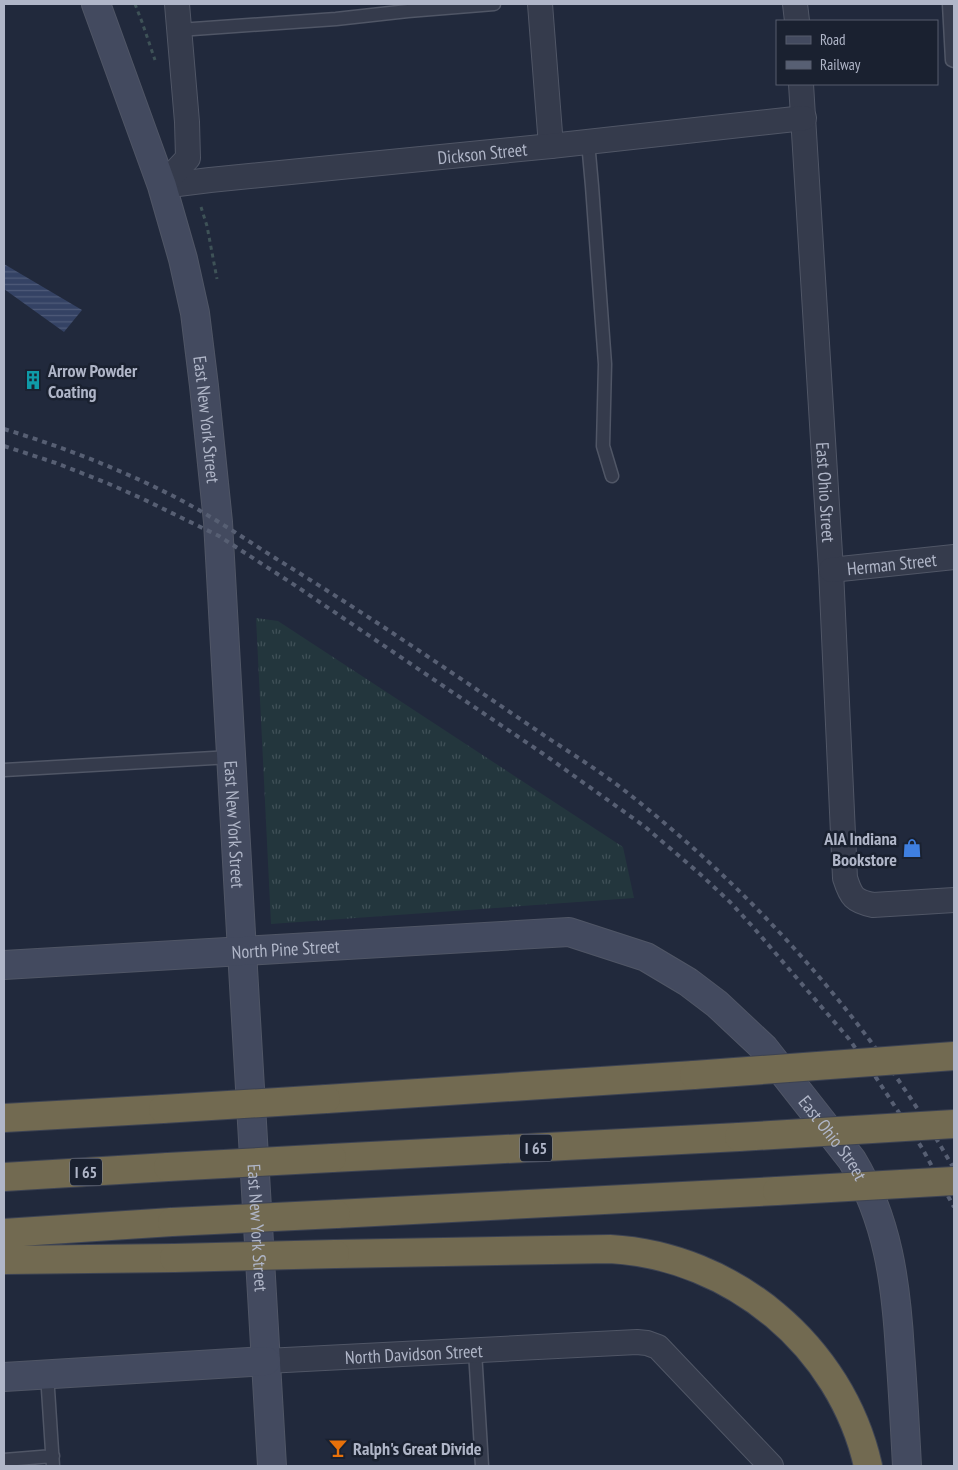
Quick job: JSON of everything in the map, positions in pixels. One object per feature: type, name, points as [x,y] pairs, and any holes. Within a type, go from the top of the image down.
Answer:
[{"type":"highway","points":[[4,1118],[694,1075],[954,1056]]},
{"type":"highway","name":"I 65","points":[[4,1177],[954,1124]]},
{"type":"highway","points":[[4,1233],[172,1222],[954,1181]]},
{"type":"highway","points":[[4,1260],[610,1249],[648,1253],[696,1268],[722,1279],[746,1293],[781,1320],[808,1347],[846,1402],[858,1431],[868,1466]]},
{"type":"main road","name":"East New York Street","points":[[96,4],[162,186],[183,259],[194,313],[204,386],[218,522],[272,1466]]},
{"type":"main road","name":"North Pine Street","points":[[4,965],[569,932]]},
{"type":"main road","name":"East Ohio Street","points":[[569,932],[646,957],[688,982],[717,1004],[764,1048],[852,1160],[878,1214],[891,1264],[898,1315],[907,1466]]},
{"type":"main road","name":"North Davidson Street","points":[[4,1377],[266,1361]]},
{"type":"street","points":[[162,186],[188,158],[177,4]]},
{"type":"street","points":[[540,4],[551,146]]},
{"type":"street","points":[[795,4],[797,20]]},
{"type":"street","name":"East Ohio Street","points":[[801,85],[831,570],[845,878],[854,898],[864,903],[874,905],[954,900]]},
{"type":"street","name":"Dickson Street","points":[[162,186],[804,118]]},
{"type":"street","name":"Herman Street","points":[[831,570],[954,557]]},
{"type":"street","name":"North Davidson Street","points":[[266,1361],[647,1343],[658,1347],[771,1466]]},
{"type":"lane","points":[[179,30],[336,19],[494,4]]},
{"type":"lane","points":[[949,4],[952,60],[954,61]]},
{"type":"lane","points":[[588,142],[605,364],[603,446],[612,476]]},
{"type":"lane","points":[[4,770],[231,756]]},
{"type":"lane","points":[[475,1351],[482,1466]]},
{"type":"lane","points":[[4,1460],[53,1461],[47,1374]]},
{"type":"green space","points":[[256,618],[278,621],[623,847],[634,898],[271,924]]},
{"type":"water","points":[[4,264],[82,310],[64,332],[4,289]]},
{"type":"railway","points":[[4,429],[48,443],[112,468],[201,511],[449,670],[624,790],[681,837],[727,879],[812,968],[888,1065],[954,1169]]},
{"type":"railway","points":[[4,446],[56,463],[107,483],[219,536],[542,753],[644,826],[730,902],[849,1039],[922,1148],[954,1207]]},
{"type":"place","name":"Arrow Powder Coating","points":[[33,380]]},
{"type":"place","name":"AIA Indiana Bookstore","points":[[912,848]]},
{"type":"place","name":"Ralph's Great Divide","points":[[338,1448]]}]
